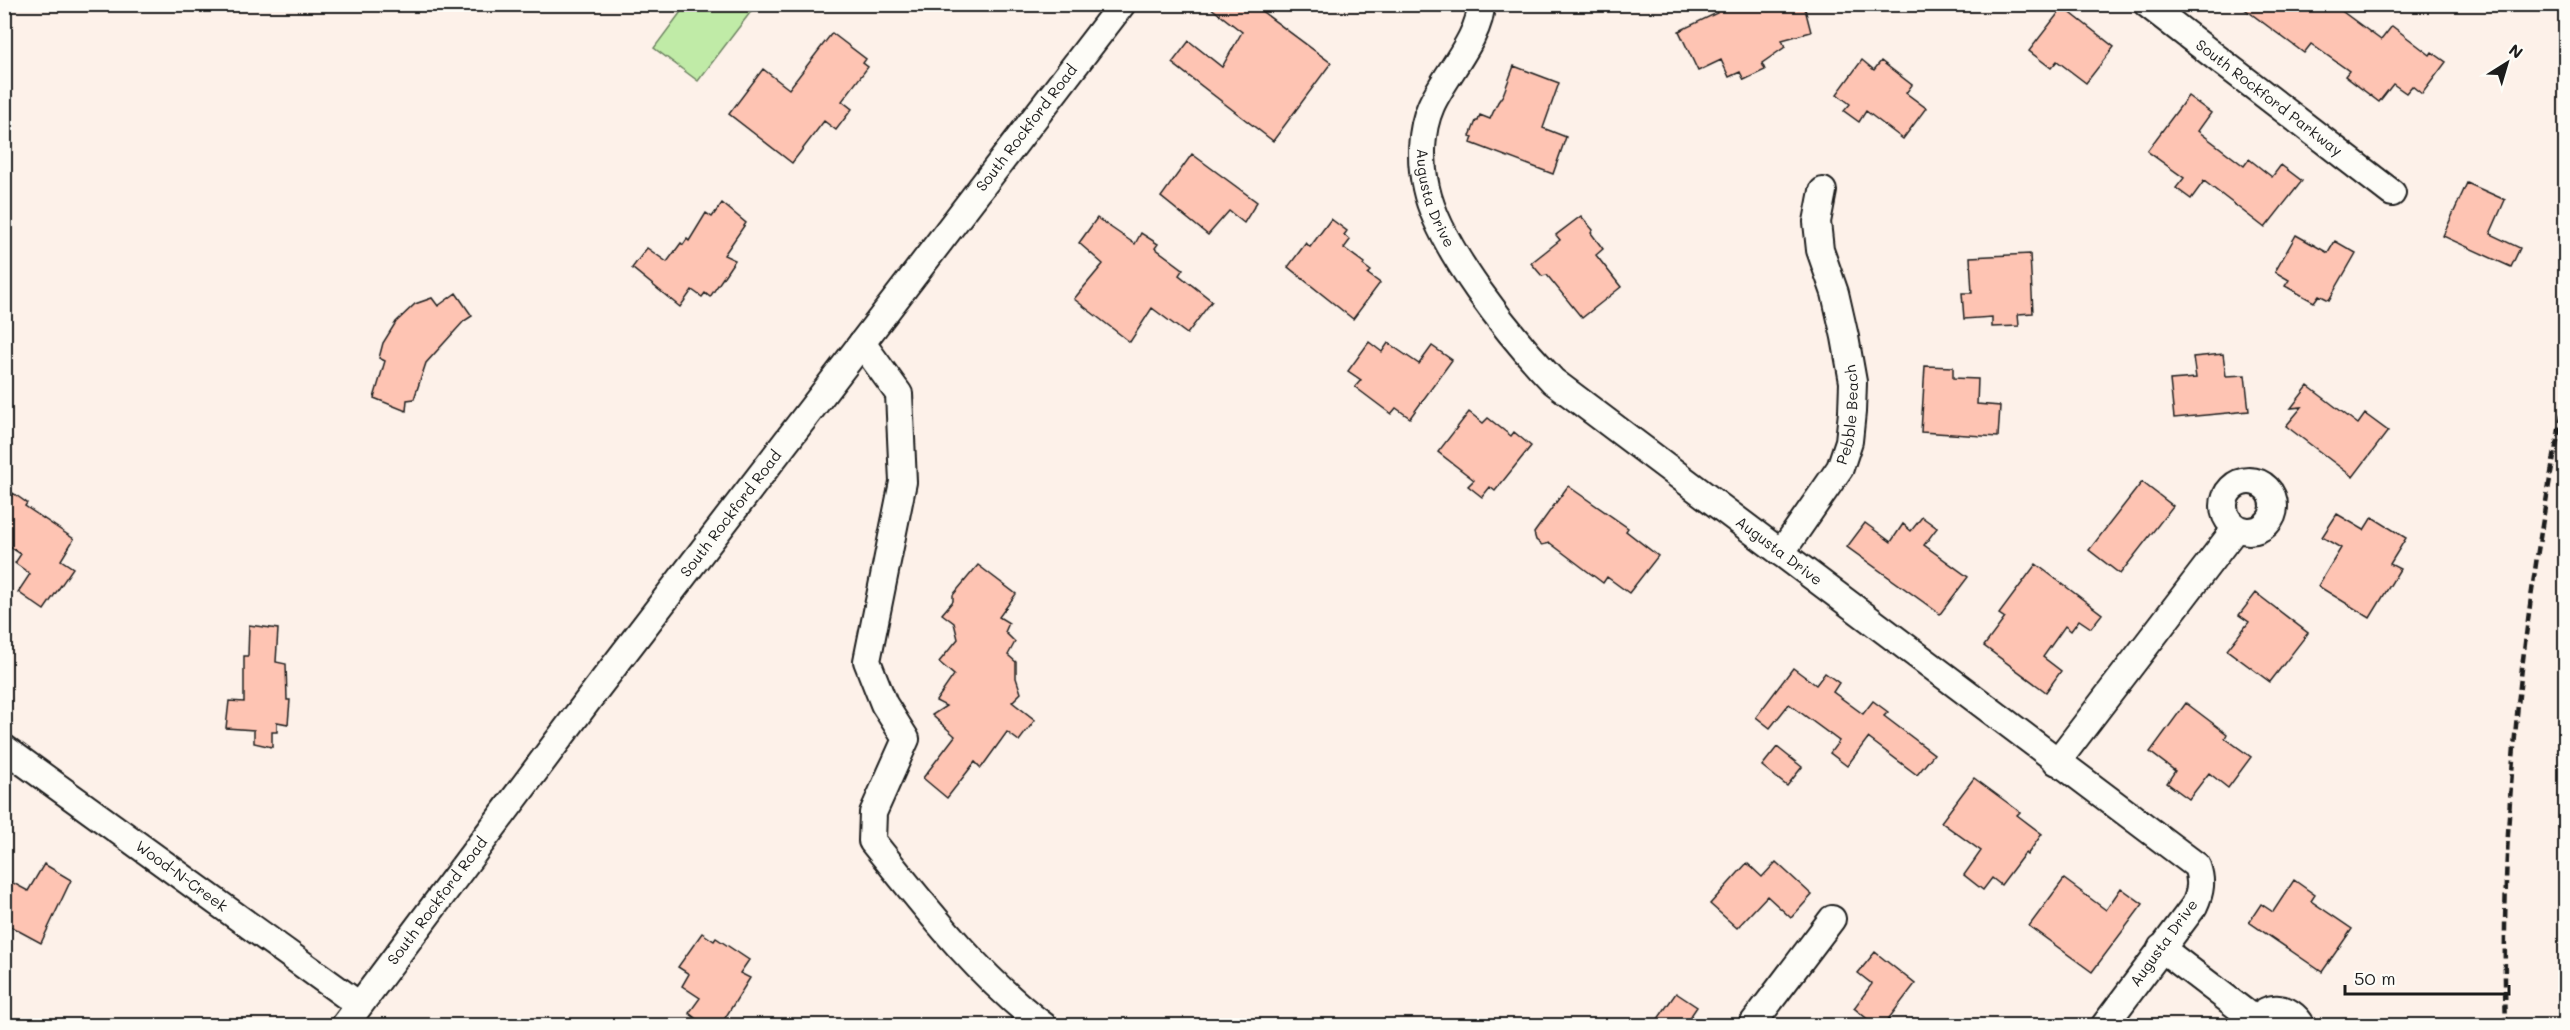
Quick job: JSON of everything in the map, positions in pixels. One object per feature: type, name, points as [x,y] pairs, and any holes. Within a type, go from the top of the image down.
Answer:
[{"type":"street","name":"South Rockford Road","points":[[351,1015],[588,700],[1122,4]]},
{"type":"street","name":"Augusta Drive","points":[[1481,4],[1473,33],[1438,89],[1429,112],[1423,138],[1422,163],[1426,190],[1453,251],[1510,333],[1553,381],[2196,866],[2201,878],[2200,893],[2194,906],[2104,1026]]},
{"type":"street","name":"South Rockford Parkway","points":[[2147,4],[2392,193]]},
{"type":"street","name":"Pebble Beach","points":[[1781,553],[1840,468],[1849,441],[1853,382],[1845,337],[1820,250],[1817,222],[1823,190]]},
{"type":"street","points":[[862,343],[899,394],[903,483],[867,661],[884,704],[906,739],[873,813],[872,841],[954,942],[1020,1008],[1044,1026]]},
{"type":"street","points":[[2057,762],[2236,528]]},
{"type":"street","name":"Wood-N-Creek","points":[[4,748],[351,1015]]},
{"type":"street","points":[[1751,1026],[1832,919]]},
{"type":"street","points":[[2161,948],[2253,1023],[2265,1011],[2282,1008],[2297,1017],[2302,1026]]},
{"type":"green space","points":[[686,5],[756,5],[698,81],[654,48]]},
{"type":"building","points":[[1206,4],[1252,4],[1331,63],[1273,141],[1172,63],[1189,41],[1222,67],[1242,32]]},
{"type":"building","points":[[1724,4],[1764,4],[1767,11],[1804,5],[1811,32],[1782,40],[1785,47],[1762,63],[1765,70],[1744,80],[1740,72],[1729,77],[1721,60],[1698,71],[1679,31],[1717,13],[1715,9]]},
{"type":"building","points":[[2238,4],[2332,4],[2381,40],[2392,26],[2430,55],[2432,52],[2446,62],[2422,94],[2412,86],[2406,93],[2393,84],[2379,102],[2345,76],[2349,71],[2311,44],[2304,53]]},
{"type":"building","points":[[2063,7],[2114,47],[2086,83],[2057,61],[2051,68],[2029,51]]},
{"type":"building","points":[[832,33],[866,59],[863,63],[868,67],[842,101],[852,109],[836,130],[824,121],[792,163],[729,114],[763,69],[789,89]]},
{"type":"building","points":[[1862,60],[1874,70],[1881,61],[1912,85],[1906,93],[1926,108],[1903,139],[1866,111],[1859,122],[1844,111],[1850,104],[1837,94]]},
{"type":"building","points":[[1514,66],[1559,83],[1543,128],[1566,137],[1553,174],[1471,143],[1473,137],[1470,136],[1476,121],[1480,115],[1490,119],[1503,95]]},
{"type":"building","points":[[2188,96],[2211,113],[2198,131],[2244,166],[2249,159],[2272,177],[2281,165],[2302,181],[2265,228],[2204,181],[2191,199],[2176,188],[2184,178],[2147,151]]},
{"type":"building","points":[[1192,154],[1257,202],[1244,223],[1229,211],[1208,235],[1161,197]]},
{"type":"building","points":[[2467,183],[2505,200],[2490,234],[2520,248],[2511,267],[2443,236]]},
{"type":"building","points":[[722,203],[746,223],[724,255],[735,260],[710,297],[705,293],[702,297],[692,290],[680,307],[632,268],[647,248],[667,262],[681,243],[683,245],[687,239],[689,241],[706,213],[712,217]]},
{"type":"building","points":[[1581,216],[1593,230],[1591,233],[1603,249],[1596,255],[1621,287],[1582,318],[1547,275],[1542,276],[1531,263],[1560,240],[1556,235]]},
{"type":"building","points":[[1097,218],[1135,244],[1141,233],[1158,244],[1155,248],[1183,269],[1179,275],[1212,301],[1187,334],[1152,308],[1130,342],[1074,299],[1103,264],[1079,243]]},
{"type":"building","points":[[1331,219],[1347,231],[1344,235],[1350,240],[1344,248],[1364,263],[1363,265],[1371,271],[1368,274],[1380,283],[1353,319],[1288,267],[1306,243],[1310,247]]},
{"type":"building","points":[[2296,235],[2328,253],[2335,241],[2356,253],[2329,300],[2319,295],[2314,302],[2285,286],[2289,280],[2275,272]]},
{"type":"building","points":[[2030,254],[2033,313],[2018,314],[2019,326],[1992,327],[1992,317],[1964,319],[1962,293],[1972,293],[1970,257]]},
{"type":"building","points":[[456,293],[472,316],[464,321],[426,363],[414,399],[407,400],[406,411],[374,398],[385,361],[379,358],[383,343],[396,322],[415,304],[432,298],[438,306]]},
{"type":"building","points":[[1369,342],[1382,352],[1388,343],[1419,364],[1432,346],[1452,360],[1410,418],[1396,408],[1391,414],[1355,387],[1361,380],[1348,371]]},
{"type":"building","points":[[2223,354],[2226,376],[2245,375],[2249,411],[2174,418],[2170,380],[2196,378],[2193,357]]},
{"type":"building","points":[[1925,366],[1953,367],[1953,378],[1978,379],[1977,404],[2000,406],[1998,437],[1921,432]]},
{"type":"building","points":[[2308,386],[2358,424],[2365,414],[2388,431],[2353,477],[2286,426],[2302,407],[2291,408]]},
{"type":"building","points":[[1469,412],[1483,423],[1488,418],[1511,436],[1514,432],[1531,446],[1495,491],[1490,487],[1482,497],[1468,486],[1474,480],[1438,452]]},
{"type":"building","points":[[2142,482],[2173,506],[2120,574],[2089,550]]},
{"type":"building","points":[[1568,486],[1628,528],[1626,531],[1658,556],[1629,593],[1607,577],[1603,583],[1550,543],[1542,545],[1536,540],[1534,533]]},
{"type":"building","points":[[13,493],[27,503],[25,506],[74,539],[61,560],[73,568],[44,610],[18,592],[30,574],[15,563],[21,554],[4,543],[4,506]]},
{"type":"building","points":[[2337,514],[2364,530],[2372,517],[2406,538],[2390,564],[2400,569],[2370,618],[2318,586],[2341,548],[2322,537]]},
{"type":"building","points":[[1922,517],[1937,528],[1924,545],[1968,577],[1940,614],[1847,547],[1865,523],[1891,542],[1903,524],[1911,531]]},
{"type":"building","points":[[2036,564],[2102,614],[2091,628],[2079,620],[2071,631],[2065,626],[2043,657],[2061,671],[2046,692],[1984,646],[2005,618],[1999,614]]},
{"type":"building","points":[[978,565],[1016,594],[999,617],[1009,623],[1005,632],[1015,642],[1008,655],[1016,662],[1016,678],[1021,693],[1012,702],[1035,720],[1019,741],[1007,732],[981,768],[975,762],[947,798],[923,778],[955,736],[932,715],[946,706],[936,701],[954,675],[939,662],[958,639],[954,623],[942,614],[953,601],[953,595]]},
{"type":"building","points":[[2256,593],[2308,633],[2270,682],[2227,650],[2249,622],[2239,615]]},
{"type":"building","points":[[249,625],[278,629],[276,662],[286,664],[287,700],[290,700],[288,724],[277,722],[277,732],[272,732],[272,747],[254,743],[254,730],[226,728],[229,701],[244,702],[244,656],[248,656]]},
{"type":"building","points":[[1793,668],[1816,685],[1825,673],[1839,683],[1833,692],[1863,714],[1873,701],[1888,712],[1884,716],[1934,754],[1917,775],[1868,738],[1847,766],[1830,753],[1839,741],[1789,704],[1770,728],[1756,717]]},
{"type":"building","points":[[2186,703],[2227,734],[2225,738],[2251,757],[2228,788],[2209,773],[2189,799],[2167,783],[2175,771],[2150,752]]},
{"type":"building","points":[[1777,747],[1802,767],[1787,786],[1762,766]]},
{"type":"building","points":[[1974,778],[2020,812],[2017,815],[2042,834],[2001,885],[1992,878],[1983,890],[1964,875],[1981,851],[1941,822]]},
{"type":"building","points":[[1776,862],[1812,895],[1791,918],[1767,896],[1737,928],[1710,904],[1747,863],[1762,877]]},
{"type":"building","points":[[44,864],[71,880],[41,943],[4,923],[4,878],[28,891]]},
{"type":"building","points":[[2064,879],[2106,910],[2121,888],[2143,904],[2092,972],[2029,926]]},
{"type":"building","points":[[2294,880],[2315,895],[2311,901],[2352,929],[2322,972],[2249,922],[2261,904],[2273,912]]},
{"type":"building","points":[[702,933],[714,941],[716,938],[749,960],[740,973],[750,978],[720,1026],[705,1026],[689,1013],[700,998],[682,986],[689,974],[678,967]]},
{"type":"building","points":[[1875,952],[1915,984],[1883,1026],[1876,1026],[1854,1008],[1872,984],[1858,973]]},
{"type":"building","points":[[1676,993],[1697,1007],[1684,1026],[1653,1026]]},
{"type":"railway","points":[[2506,1026],[2507,867],[2518,709],[2538,551],[2566,395]]}]
